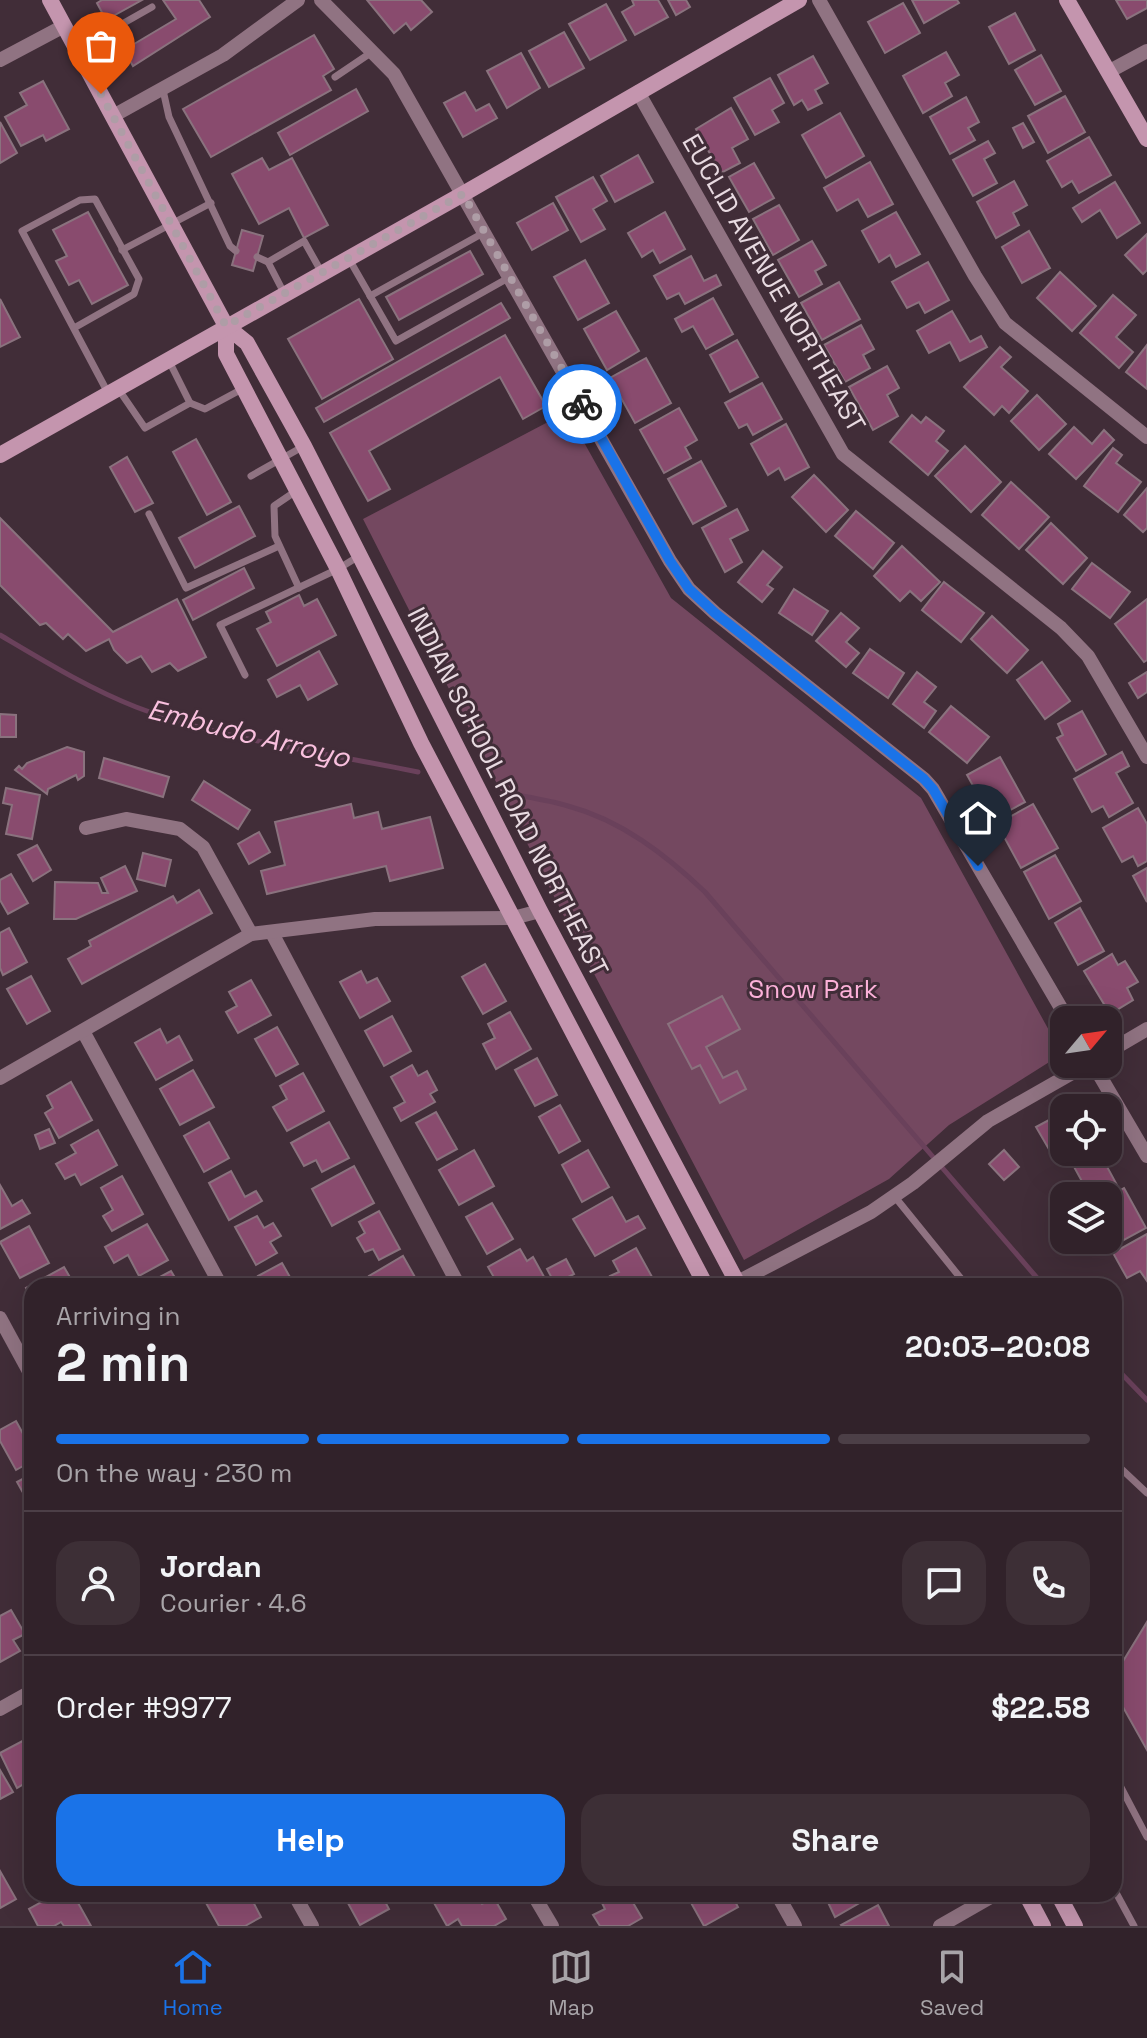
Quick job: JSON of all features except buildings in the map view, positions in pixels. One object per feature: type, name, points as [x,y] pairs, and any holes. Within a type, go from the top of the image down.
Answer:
[{"type":"street","name":"INDIAN SCHOOL ROAD NORTHEAST","points":[[50,0],[226,326],[247,343],[304,446],[540,911],[731,1278]]},
{"type":"street","points":[[113,116],[223,55],[298,0]]},
{"type":"street","points":[[321,0],[394,74],[670,561],[689,589],[933,789],[1060,1006]]},
{"type":"street","points":[[0,455],[799,0]]},
{"type":"street","points":[[819,0],[975,276],[1005,323],[1147,437]]},
{"type":"street","points":[[1067,0],[1147,139]]},
{"type":"street","points":[[0,60],[64,26]]},
{"type":"street","points":[[1108,72],[1147,51]]},
{"type":"street","name":"EUCLID AVENUE NORTHEAST","points":[[638,92],[843,454],[1061,628],[1088,656],[1147,757]]},
{"type":"street","name":"INDIAN SCHOOL ROAD NORTHEAST","points":[[226,326],[226,354],[338,569],[421,743],[702,1278]]},
{"type":"street","points":[[86,828],[126,819],[180,829],[203,847],[251,934]]},
{"type":"street","points":[[1,1076],[251,934],[375,919],[513,918],[540,911]]},
{"type":"street","points":[[272,933],[455,1278]]},
{"type":"street","points":[[1122,1044],[1147,1029]]},
{"type":"street","points":[[83,1031],[217,1278]]},
{"type":"street","points":[[748,1278],[895,1197],[988,1121],[1066,1078]]},
{"type":"street","points":[[1100,1078],[1147,1156]]},
{"type":"street","points":[[0,1318],[24,1362]]},
{"type":"street","points":[[0,1709],[24,1696]]},
{"type":"street","points":[[298,1902],[312,1926]]},
{"type":"street","points":[[538,1902],[552,1926]]},
{"type":"street","points":[[782,1902],[795,1926]]},
{"type":"street","points":[[940,1926],[982,1902]]},
{"type":"street","points":[[1030,1902],[1043,1926]]},
{"type":"street","points":[[1062,1902],[1075,1926]]},
{"type":"lane","points":[[76,50],[152,7]]},
{"type":"lane","points":[[335,77],[372,52]]},
{"type":"lane","points":[[163,89],[169,117],[230,246],[236,251]]},
{"type":"lane","points":[[74,328],[134,294],[139,279],[95,199],[80,200],[22,231],[74,328],[113,390],[145,428],[190,403]]},
{"type":"lane","points":[[122,250],[211,203]]},
{"type":"lane","points":[[370,296],[485,232]]},
{"type":"lane","points":[[268,262],[304,241],[322,273]]},
{"type":"lane","points":[[257,257],[268,262],[284,294]]},
{"type":"lane","points":[[348,258],[396,341],[510,277]]},
{"type":"lane","points":[[168,359],[190,403],[205,409],[244,388]]},
{"type":"lane","points":[[251,476],[304,446]]},
{"type":"lane","points":[[296,491],[274,506],[275,536],[299,588]]},
{"type":"lane","points":[[149,514],[186,588],[279,546]]},
{"type":"lane","points":[[245,675],[220,625],[361,555]]},
{"type":"lane","points":[[895,1197],[961,1278]]},
{"type":"lane","points":[[1122,1470],[1147,1493]]},
{"type":"lane","points":[[1122,1789],[1147,1837]]},
{"type":"lane","points":[[1121,1902],[1134,1926]]},
{"type":"green space","name":"Snow Park","points":[[567,412],[671,598],[921,798],[1050,1032],[1050,1062],[949,1125],[889,1179],[744,1260],[569,926],[363,519]]},
{"type":"waterway","name":"Embudo Arroyo","points":[[0,635],[66,674],[136,707],[169,718],[275,745],[418,772]]},
{"type":"waterway","points":[[506,793],[560,804],[606,820],[642,840],[690,878],[1037,1278]]},
{"type":"waterway","points":[[1122,1374],[1147,1400]]},
{"type":"way so far","points":[[101,94],[226,326],[463,194],[582,404]]},
{"type":"route","points":[[582,404],[670,561],[689,589],[924,779],[978,866]]}]
